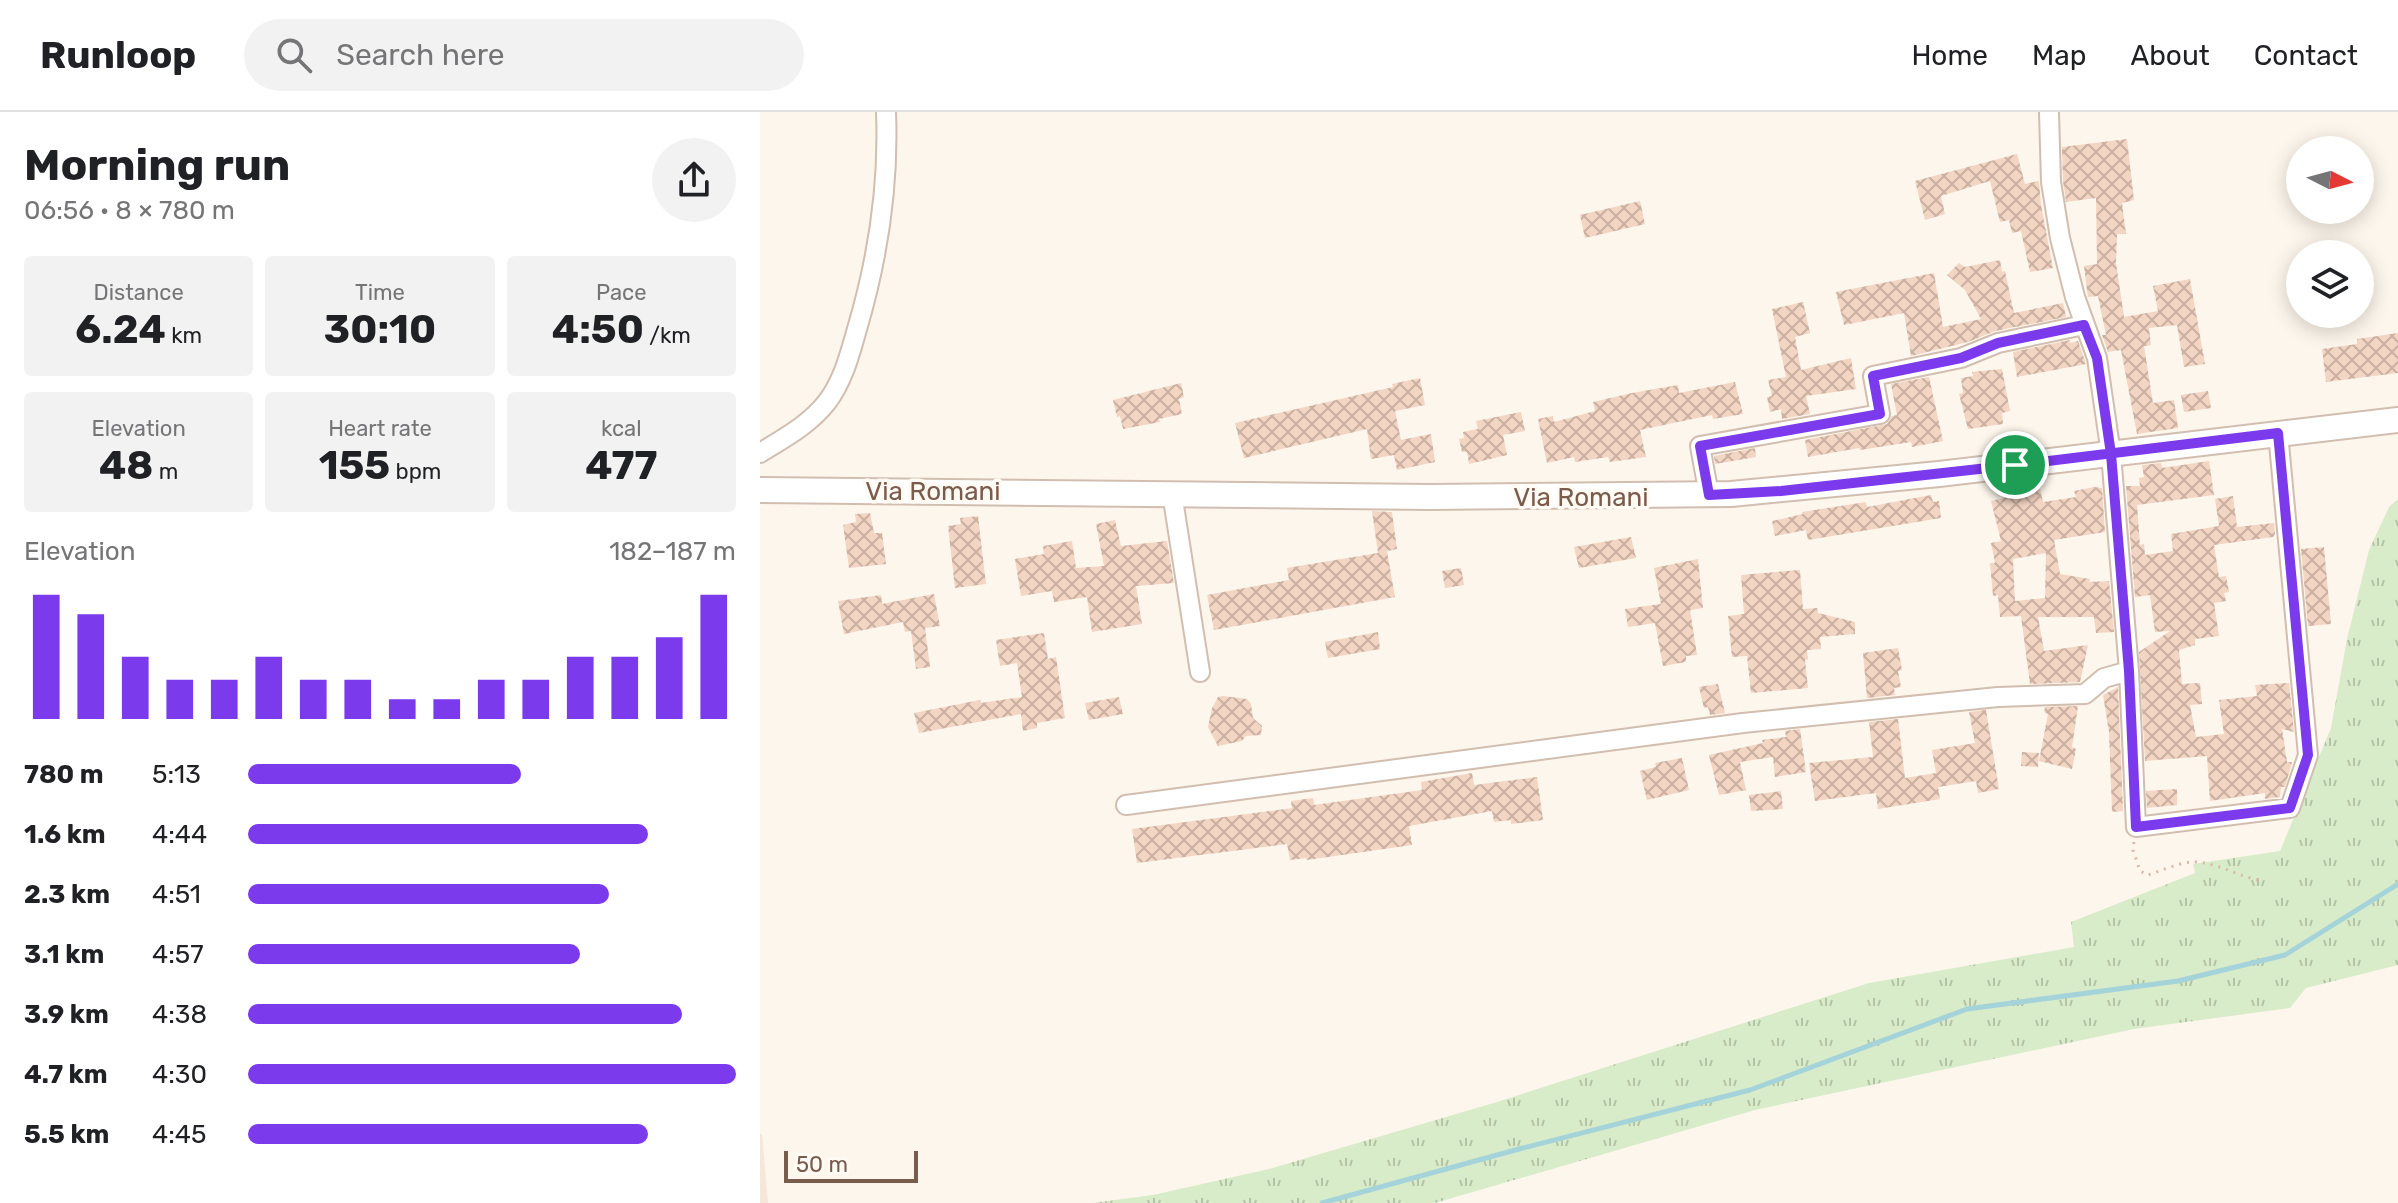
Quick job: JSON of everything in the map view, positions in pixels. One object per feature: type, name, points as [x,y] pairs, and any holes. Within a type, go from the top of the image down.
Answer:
[{"type":"street","points":[[760,453],[804,426],[827,402],[840,382],[872,278],[888,158],[886,112]]},
{"type":"street","points":[[2049,112],[2051,182],[2060,238],[2075,297],[2097,358],[2111,454],[2129,671],[2136,827],[2290,808],[2308,755],[2278,433]]},
{"type":"street","points":[[1709,495],[1700,446],[1880,414],[1873,376],[1961,358],[1998,343],[2084,325]]},
{"type":"street","name":"Via Romani","points":[[760,490],[1430,497],[1709,495],[1781,491],[2398,420]]},
{"type":"street","points":[[1172,493],[1200,672]]},
{"type":"street","points":[[1126,805],[1758,721],[1998,697],[2085,694],[2104,678],[2129,671]]},
{"type":"path","points":[[2136,827],[2133,850],[2140,871],[2148,875],[2189,862],[2216,866],[2246,879],[2264,881]]},
{"type":"shaded area","points":[[762,1134],[768,1203],[760,1203]]},
{"type":"green space","points":[[2398,499],[2398,965],[2306,988],[2290,1008],[2134,1029],[1755,1110],[1435,1203],[1092,1203],[1153,1195],[1269,1169],[1497,1102],[1869,983],[2074,947],[2071,922],[2195,873],[2193,864],[2280,851],[2331,728],[2347,639],[2369,550],[2389,507]]},
{"type":"building","points":[[2127,139],[2134,200],[2122,203],[2126,234],[2117,234],[2116,263],[2124,317],[2158,311],[2153,286],[2190,279],[2205,364],[2184,367],[2177,325],[2149,328],[2151,345],[2144,346],[2153,403],[2174,400],[2178,428],[2137,434],[2121,350],[2108,352],[2102,335],[2106,335],[2098,296],[2088,297],[2084,266],[2097,264],[2096,198],[2066,202],[2063,181],[2062,147]]},
{"type":"building","points":[[2017,154],[2025,184],[2039,181],[2053,268],[2030,272],[2021,231],[2012,233],[2009,220],[2000,222],[1990,181],[1941,196],[1945,214],[1925,220],[1915,181]]},
{"type":"building","points":[[1640,201],[1645,224],[1585,238],[1580,215]]},
{"type":"building","points":[[2000,260],[2014,313],[2063,303],[2066,317],[1995,331],[1968,342],[1911,356],[1904,313],[1844,325],[1836,292],[1934,273],[1943,327],[1981,319],[1965,290],[1947,275],[1959,263],[1965,267]]},
{"type":"building","points":[[1803,302],[1810,333],[1795,337],[1801,370],[1851,358],[1856,389],[1806,396],[1810,414],[1782,419],[1781,409],[1770,412],[1767,397],[1772,396],[1768,380],[1786,377],[1772,309]]},
{"type":"building","points":[[2398,333],[2398,373],[2326,382],[2322,349],[2357,344],[2357,339]]},
{"type":"building","points":[[2070,340],[2070,343],[2078,341],[2086,364],[2017,377],[2013,352]]},
{"type":"building","points":[[2002,369],[2010,411],[2002,413],[2003,424],[1968,429],[1959,394],[1963,393],[1961,378],[1973,376],[1972,372]]},
{"type":"building","points":[[1929,377],[1943,441],[1912,447],[1911,442],[1859,448],[1808,457],[1805,440],[1887,424],[1892,416],[1897,415],[1891,384]]},
{"type":"building","points":[[1420,378],[1425,405],[1395,411],[1401,440],[1431,434],[1435,462],[1397,470],[1394,455],[1371,459],[1367,429],[1244,458],[1235,423]]},
{"type":"building","points":[[1735,382],[1743,414],[1713,419],[1712,415],[1640,430],[1646,457],[1610,462],[1608,457],[1575,462],[1574,457],[1547,463],[1538,419],[1553,416],[1554,422],[1595,411],[1593,402],[1632,393],[1678,385],[1679,393]]},
{"type":"building","points":[[1181,383],[1184,397],[1179,399],[1182,414],[1123,429],[1113,400]]},
{"type":"building","points":[[2208,391],[2211,408],[2184,412],[2181,395]]},
{"type":"building","points":[[1521,412],[1525,431],[1503,435],[1507,455],[1469,464],[1467,452],[1462,452],[1459,439],[1464,438],[1463,432],[1478,429],[1476,421]]},
{"type":"building","points":[[1755,448],[1756,457],[1715,464],[1714,456]]},
{"type":"building","points":[[2209,461],[2214,495],[2137,505],[2140,545],[2144,544],[2145,555],[2173,551],[2171,534],[2219,526],[2215,499],[2233,496],[2237,527],[2274,523],[2273,537],[2214,545],[2219,577],[2226,576],[2229,592],[2224,593],[2226,601],[2214,603],[2219,636],[2195,639],[2195,645],[2179,650],[2182,684],[2200,683],[2202,704],[2190,705],[2196,737],[2224,734],[2219,700],[2257,696],[2255,685],[2289,683],[2294,732],[2282,729],[2287,762],[2292,762],[2280,797],[2265,799],[2265,793],[2210,801],[2207,756],[2145,761],[2139,652],[2170,631],[2155,632],[2150,595],[2135,597],[2126,486],[2140,486],[2139,478],[2144,477],[2142,465],[2161,463],[2162,468]]},
{"type":"building","points":[[2102,488],[2105,532],[2054,540],[2060,574],[2090,579],[2089,582],[2109,581],[2114,632],[2096,633],[2094,617],[2038,617],[2044,651],[2088,645],[2080,682],[2030,684],[2021,616],[2000,617],[1998,595],[1993,596],[1990,563],[1995,563],[1991,543],[2001,541],[1991,501],[2040,489],[2043,502],[2076,497],[2074,491]],"holes":[[[2046,553],[2045,598],[2015,601],[2013,559]]]},
{"type":"building","points":[[1931,495],[1933,502],[1939,501],[1941,518],[1808,540],[1806,530],[1775,536],[1772,521],[1802,512],[1866,502],[1867,507]]},
{"type":"building","points":[[1372,511],[1392,512],[1397,549],[1387,551],[1395,597],[1214,630],[1207,595],[1289,580],[1287,568],[1378,553]]},
{"type":"building","points":[[870,513],[874,533],[882,533],[886,564],[849,568],[843,525],[856,522],[855,514]]},
{"type":"building","points":[[978,516],[986,584],[955,588],[948,526],[961,524],[960,518]]},
{"type":"building","points":[[1115,520],[1121,546],[1167,541],[1174,583],[1136,586],[1142,624],[1092,632],[1087,597],[1054,602],[1052,591],[1021,596],[1015,559],[1044,554],[1043,546],[1072,541],[1076,568],[1104,566],[1096,524]]},
{"type":"building","points":[[1631,537],[1636,558],[1579,568],[1574,547]]},
{"type":"building","points":[[2324,547],[2331,624],[2308,626],[2301,549]]},
{"type":"building","points":[[1698,559],[1703,608],[1690,610],[1697,655],[1686,656],[1686,662],[1663,666],[1655,623],[1628,627],[1625,609],[1661,604],[1654,568]]},
{"type":"building","points":[[1461,568],[1464,585],[1445,588],[1442,571]]},
{"type":"building","points":[[1800,570],[1803,609],[1817,608],[1818,613],[1855,622],[1855,634],[1820,637],[1821,649],[1807,650],[1808,688],[1751,693],[1747,656],[1732,657],[1728,616],[1744,614],[1741,575]]},
{"type":"building","points":[[934,594],[940,626],[925,628],[930,667],[916,669],[911,631],[905,632],[903,622],[844,634],[838,601],[881,595],[882,604]]},
{"type":"building","points":[[1378,632],[1380,649],[1328,658],[1325,642]]},
{"type":"building","points":[[1044,633],[1048,659],[1056,657],[1065,718],[1037,723],[1037,728],[1023,731],[1021,714],[919,733],[914,713],[980,700],[981,703],[1022,697],[1017,663],[1000,666],[996,640]]},
{"type":"building","points":[[1898,648],[1901,687],[1894,688],[1895,695],[1867,698],[1863,653]]},
{"type":"building","points":[[1718,684],[1725,713],[1710,715],[1708,707],[1704,708],[1699,687]]},
{"type":"building","points":[[2118,687],[2123,811],[2112,812],[2109,732],[2103,695]]},
{"type":"building","points":[[1119,697],[1123,714],[1089,720],[1085,703]]},
{"type":"building","points":[[1218,697],[1247,699],[1253,718],[1262,726],[1261,735],[1246,736],[1242,741],[1218,746],[1208,727],[1212,708]]},
{"type":"building","points":[[2078,706],[2072,769],[2039,761],[2048,714],[2044,712],[2045,707]]},
{"type":"building","points":[[1986,710],[1999,789],[1978,793],[1976,781],[1938,787],[1940,799],[1878,809],[1876,793],[1815,801],[1809,763],[1873,757],[1869,722],[1898,719],[1905,778],[1936,773],[1932,750],[1975,743],[1969,712]]},
{"type":"building","points":[[1800,729],[1806,772],[1775,777],[1773,757],[1740,762],[1746,790],[1719,795],[1709,755],[1763,743],[1762,740],[1786,737],[1785,731]]},
{"type":"building","points":[[2022,752],[2039,753],[2038,767],[2021,766]]},
{"type":"building","points":[[1682,758],[1689,790],[1647,800],[1640,771],[1656,767],[1655,763]]},
{"type":"building","points":[[1472,773],[1474,785],[1537,777],[1543,820],[1511,824],[1511,820],[1494,822],[1492,811],[1409,826],[1412,845],[1307,860],[1290,860],[1287,844],[1137,863],[1132,829],[1292,808],[1291,801],[1313,798],[1314,805],[1422,790],[1421,782]]},
{"type":"building","points":[[2177,789],[2177,805],[2147,808],[2146,791]]},
{"type":"building","points":[[1781,791],[1783,809],[1751,811],[1749,795]]},
{"type":"waterway","points":[[1322,1203],[1750,1090],[1967,1009],[2178,981],[2285,955],[2398,884]]},
{"type":"route","points":[[2015,465],[1781,491],[1709,495],[1700,446],[1880,414],[1873,376],[1961,358],[1998,343],[2084,325],[2097,358],[2111,454],[2129,671],[2136,827],[2290,808],[2308,755],[2278,433],[2111,454],[2015,465]]}]
